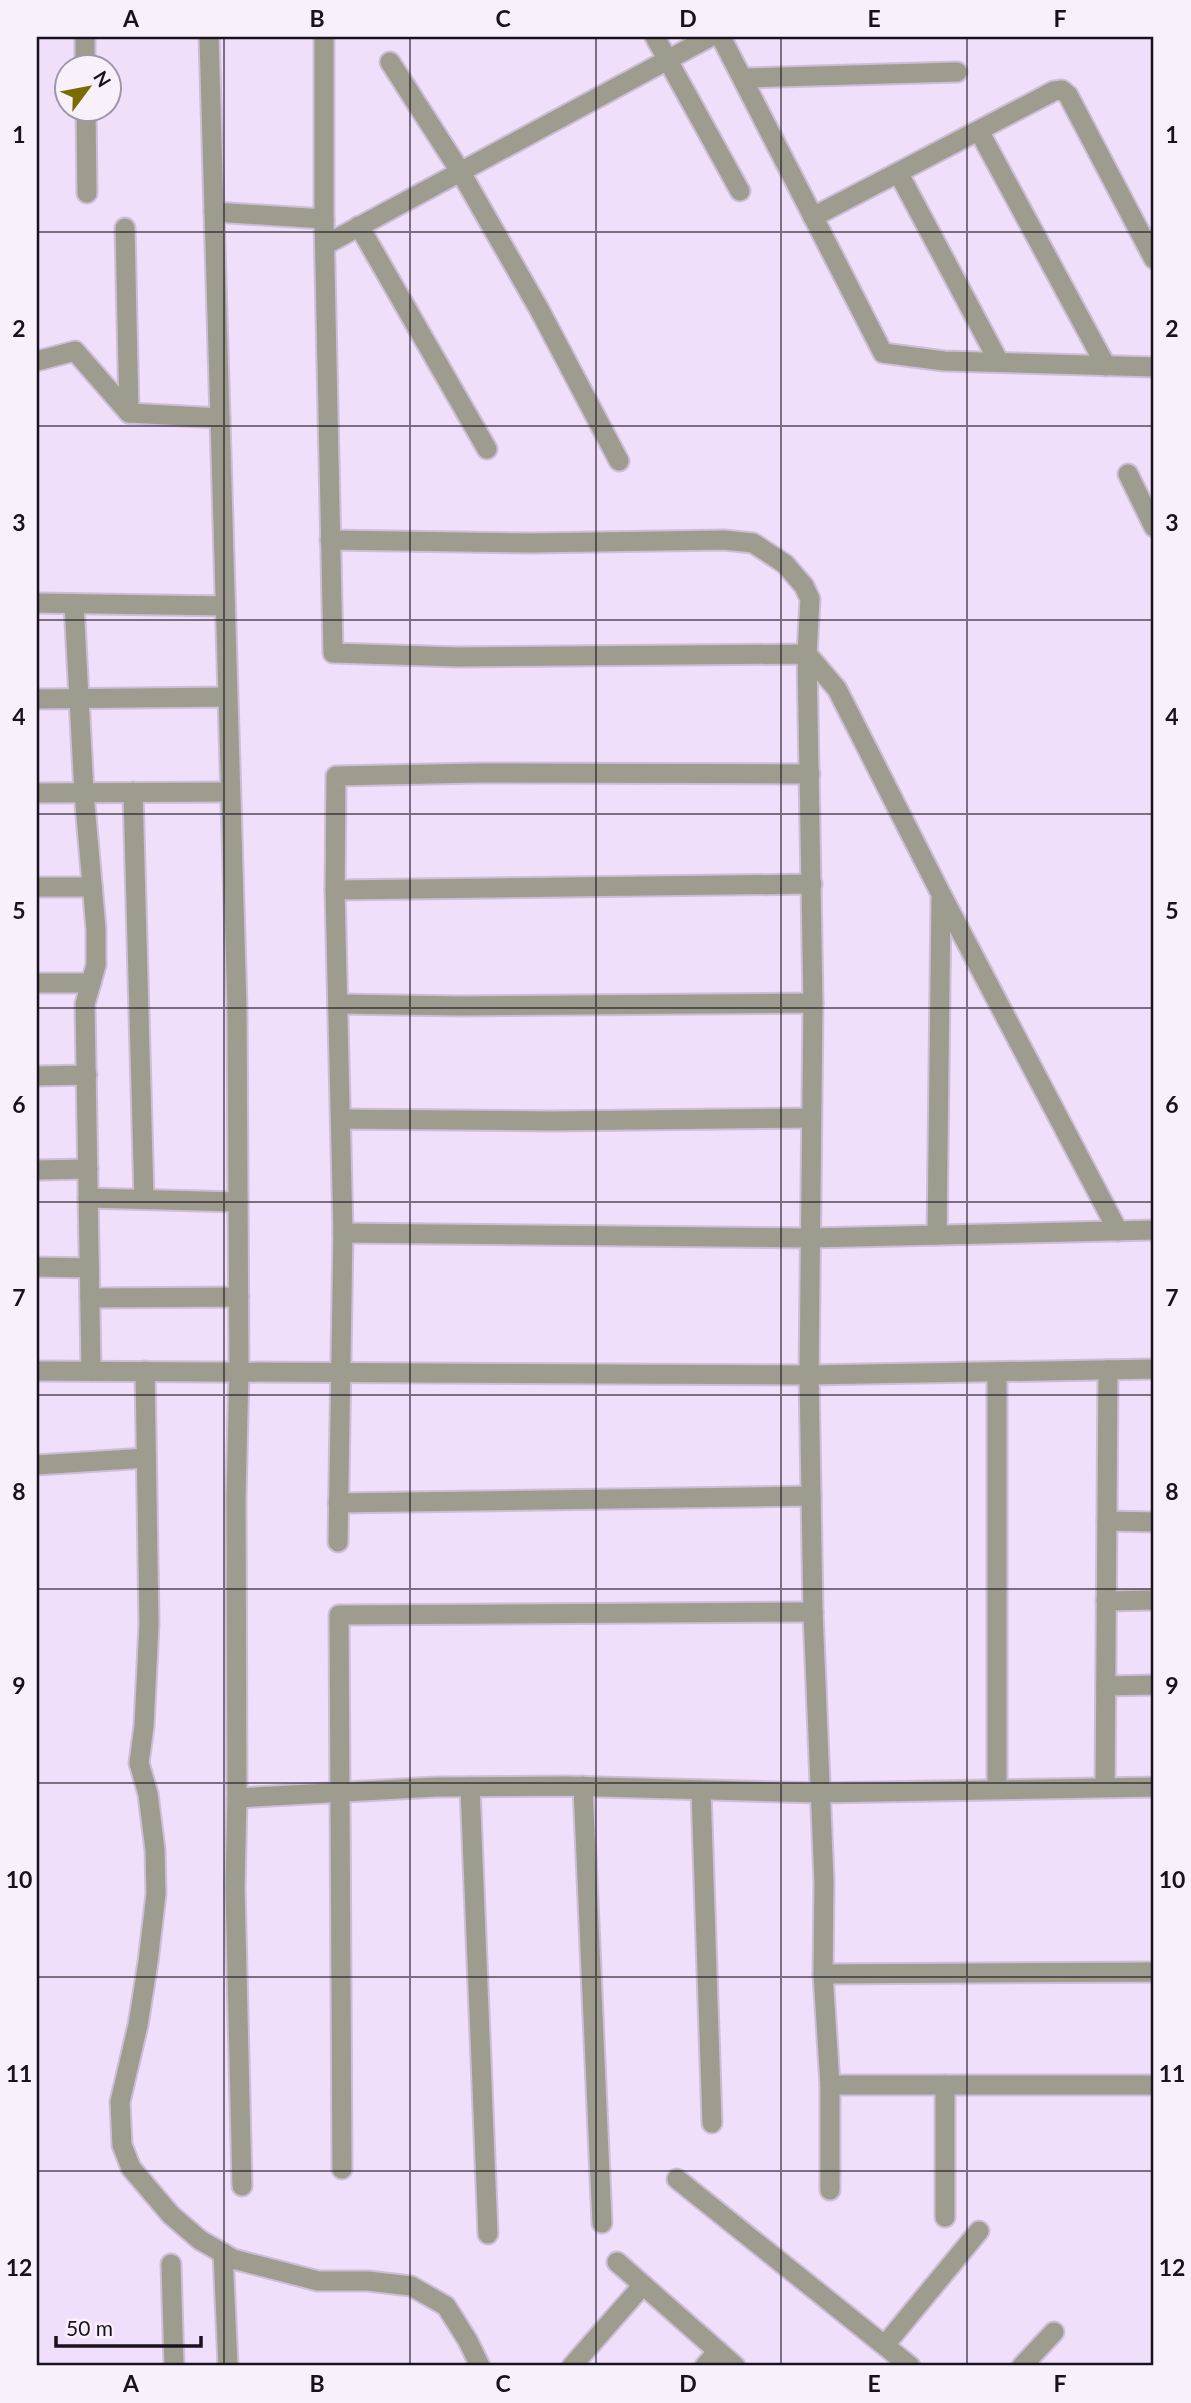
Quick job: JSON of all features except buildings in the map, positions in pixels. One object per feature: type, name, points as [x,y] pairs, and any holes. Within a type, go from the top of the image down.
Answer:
[{"type":"street","points":[[209,37],[237,1007],[239,1371],[235,1887],[242,2186]]},
{"type":"street","points":[[655,37],[740,191]]},
{"type":"street","points":[[324,245],[710,37]]},
{"type":"street","points":[[721,37],[883,353],[944,361],[1154,367]]},
{"type":"street","points":[[329,40],[324,245],[332,653],[458,657],[807,654],[837,689],[1118,1231]]},
{"type":"street","points":[[390,62],[460,171],[539,309],[619,461]]},
{"type":"street","points":[[744,78],[957,72]]},
{"type":"street","points":[[813,217],[1054,91],[1062,90],[1068,95],[1154,259]]},
{"type":"street","points":[[86,122],[87,193]]},
{"type":"street","points":[[979,131],[1105,366]]},
{"type":"street","points":[[899,174],[999,362]]},
{"type":"street","points":[[214,212],[324,219]]},
{"type":"street","points":[[359,226],[487,449]]},
{"type":"street","points":[[125,228],[129,413]]},
{"type":"street","points":[[37,360],[75,351],[129,413],[220,418]]},
{"type":"street","points":[[1128,474],[1154,527]]},
{"type":"street","points":[[330,540],[724,540],[753,544],[785,564],[804,586],[810,599],[807,654],[813,1003],[809,1375],[813,1612],[830,2085],[830,2190]]},
{"type":"street","points":[[37,603],[225,606]]},
{"type":"street","points":[[74,604],[96,965],[85,1004],[91,1371]]},
{"type":"street","points":[[37,699],[227,697]]},
{"type":"street","points":[[338,1542],[342,1233],[335,776],[478,773],[810,774]]},
{"type":"street","points":[[132,792],[144,1199]]},
{"type":"street","points":[[37,793],[230,792]]},
{"type":"street","points":[[335,890],[812,884]]},
{"type":"street","points":[[37,887],[92,887]]},
{"type":"street","points":[[937,1236],[941,894]]},
{"type":"street","points":[[37,983],[91,983]]},
{"type":"street","points":[[339,1004],[474,1006],[813,1003]]},
{"type":"street","points":[[37,1076],[87,1075]]},
{"type":"street","points":[[341,1119],[551,1121],[811,1118]]},
{"type":"street","points":[[37,1170],[88,1169]]},
{"type":"street","points":[[88,1198],[238,1202]]},
{"type":"street","points":[[342,1233],[810,1238],[1154,1230]]},
{"type":"street","points":[[37,1267],[89,1268]]},
{"type":"street","points":[[90,1298],[239,1297]]},
{"type":"street","points":[[37,1371],[809,1375],[1154,1369]]},
{"type":"street","points":[[1105,1787],[1108,1370]]},
{"type":"street","points":[[145,1371],[149,1624],[145,1726],[139,1763],[148,1794],[155,1850],[156,1894],[138,2025],[120,2102],[122,2146],[131,2168],[172,2215],[200,2240],[233,2259],[318,2281],[368,2281],[411,2286],[446,2306],[480,2366]]},
{"type":"street","points":[[997,1789],[998,1372]]},
{"type":"street","points":[[37,1465],[146,1458]]},
{"type":"street","points":[[338,1503],[811,1496]]},
{"type":"street","points":[[1107,1521],[1154,1522]]},
{"type":"street","points":[[1106,1601],[1154,1600]]},
{"type":"street","points":[[342,2169],[339,1615],[813,1612]]},
{"type":"street","points":[[1106,1686],[1154,1685]]},
{"type":"street","points":[[237,1798],[470,1787],[583,1786],[821,1793],[1154,1787]]},
{"type":"street","points":[[583,1786],[602,2223]]},
{"type":"street","points":[[470,1787],[488,2234]]},
{"type":"street","points":[[701,1790],[712,2123]]},
{"type":"street","points":[[824,1973],[1154,1972]]},
{"type":"street","points":[[830,2085],[1154,2085]]},
{"type":"street","points":[[945,2085],[945,2217]]},
{"type":"street","points":[[677,2179],[910,2366]]},
{"type":"street","points":[[885,2345],[979,2231]]},
{"type":"street","points":[[223,2253],[228,2366]]},
{"type":"street","points":[[617,2262],[735,2366]]},
{"type":"street","points":[[171,2263],[174,2366]]},
{"type":"street","points":[[572,2366],[643,2285]]},
{"type":"street","points":[[1022,2366],[1054,2332]]},
{"type":"street","points":[[705,2366],[718,2351]]}]
